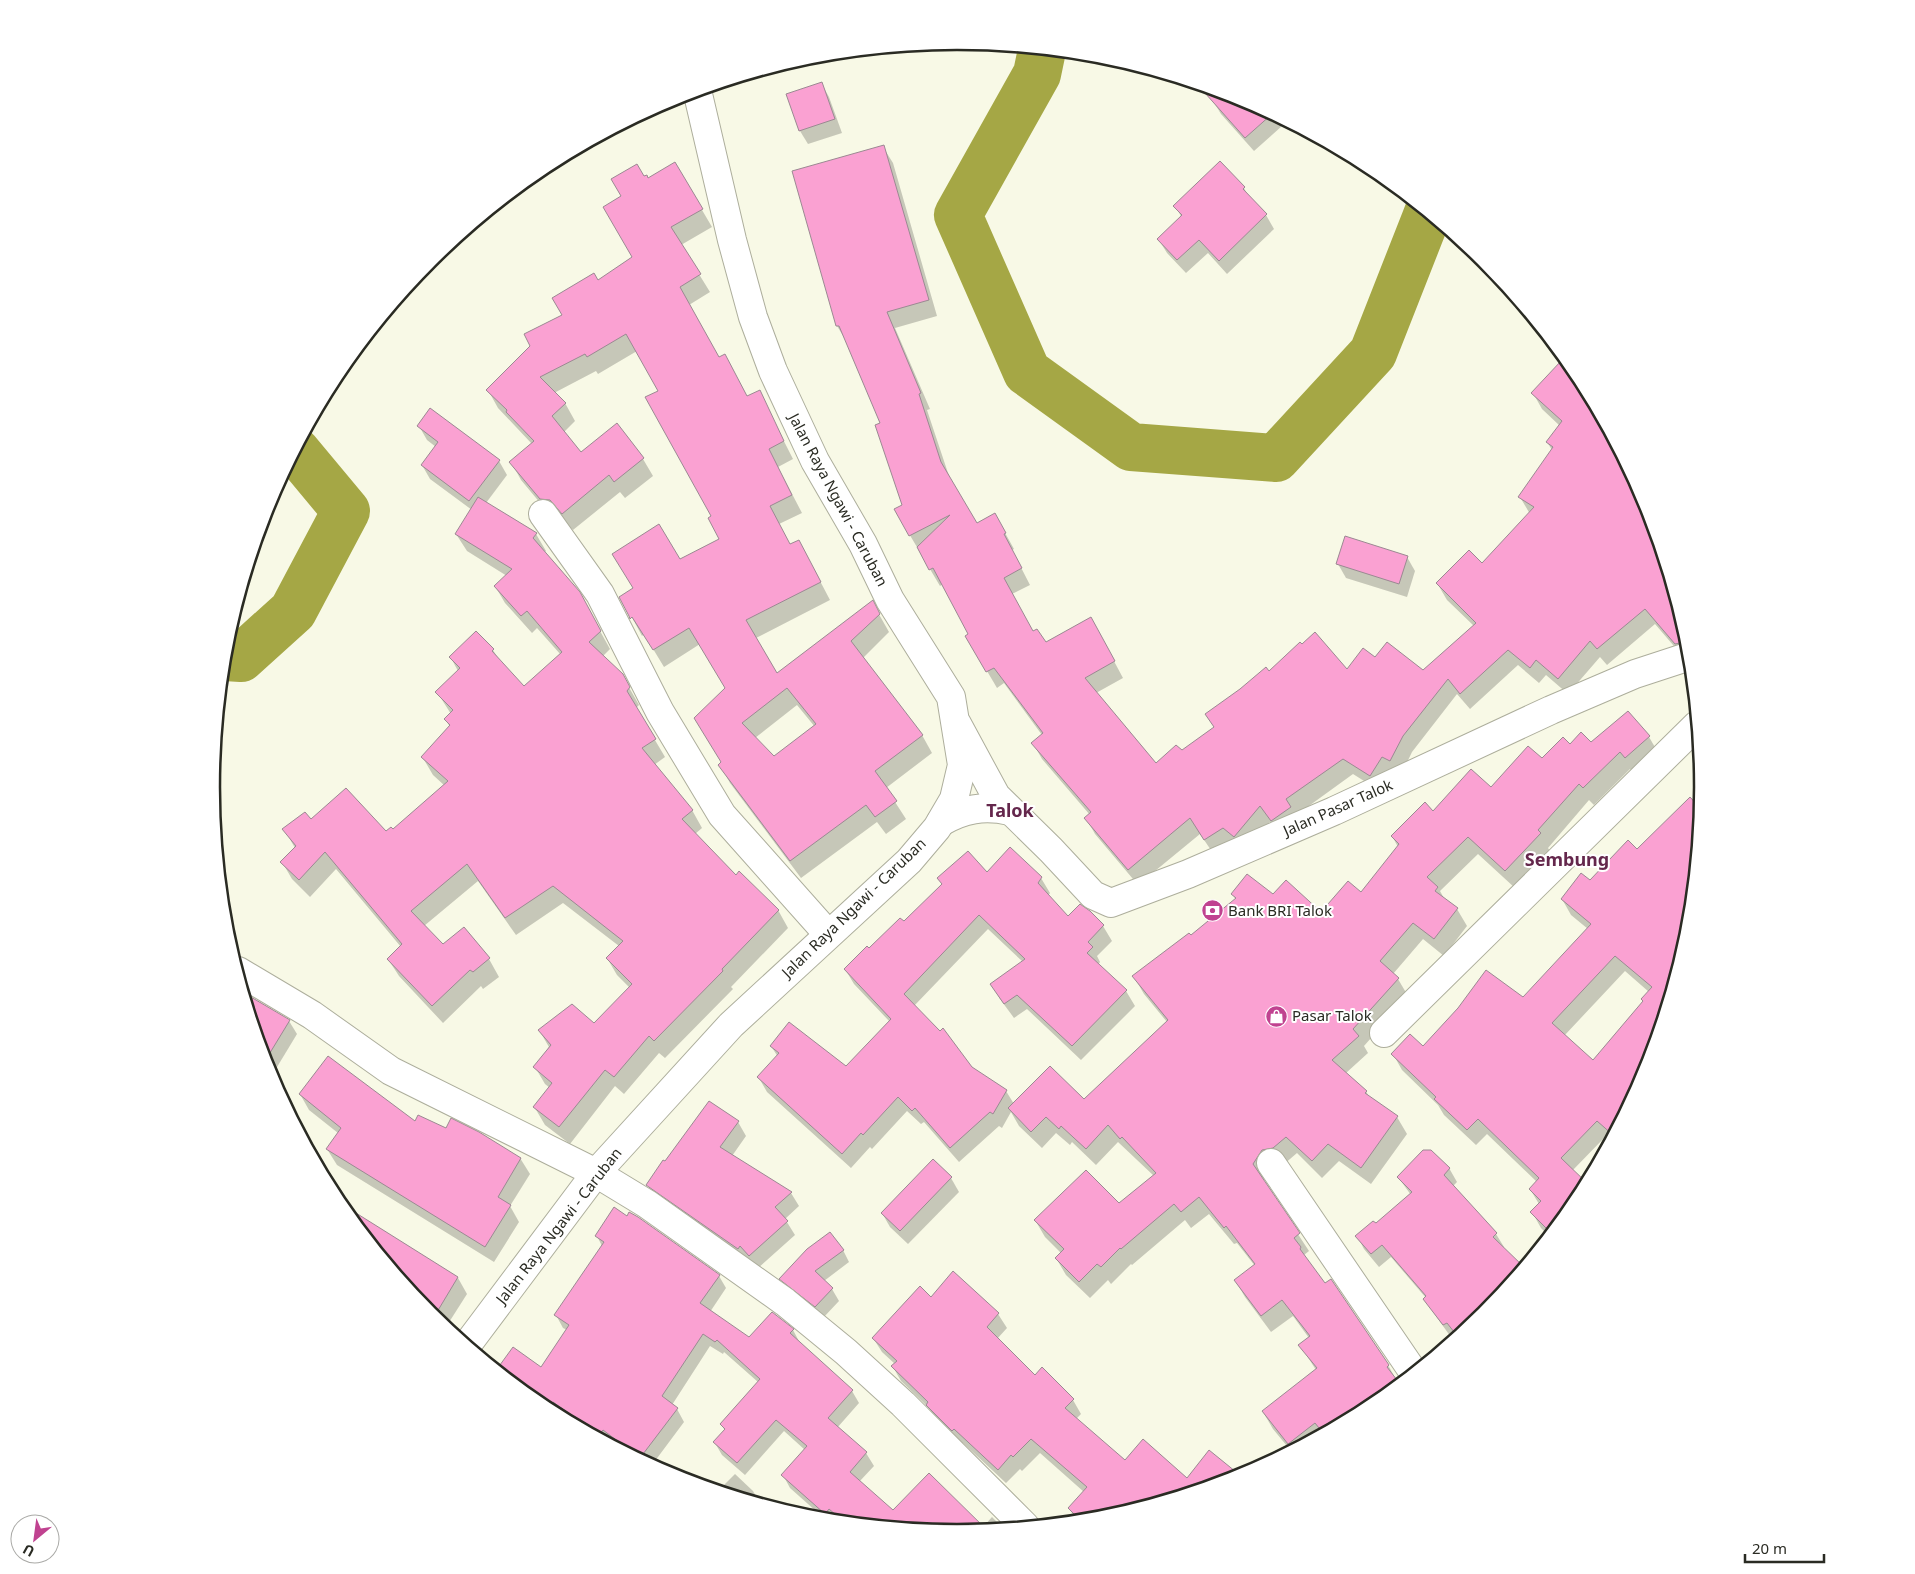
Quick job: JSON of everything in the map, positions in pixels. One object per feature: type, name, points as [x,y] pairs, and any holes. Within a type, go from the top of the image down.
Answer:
[{"type":"main road","name":"Jalan Raya Ngawi - Caruban","points":[[471,1340],[596,1174],[731,1025],[909,861],[941,822],[954,799],[962,765],[951,698],[890,600],[863,544],[815,461],[773,371],[753,317],[732,240],[699,97]]},
{"type":"main road","points":[[543,514],[600,594],[660,712],[722,815],[828,934]]},
{"type":"main road","name":"Jalan Pasar Talok","points":[[955,720],[996,796],[1093,895],[1111,903],[1188,874],[1325,815],[1551,710],[1635,674],[1683,658]]},
{"type":"main road","points":[[1384,1033],[1692,730]]},
{"type":"main road","points":[[941,822],[967,810],[995,808],[1010,811]]},
{"type":"main road","points":[[245,976],[312,1016],[391,1071],[596,1174],[647,1204],[800,1314],[846,1352],[903,1404],[1020,1521]]},
{"type":"main road","points":[[1271,1163],[1411,1368]]},
{"type":"building","points":[[822,82],[835,119],[799,131],[786,94]]},
{"type":"building","points":[[1205,93],[1267,119],[1245,138]]},
{"type":"building","points":[[884,145],[929,300],[887,312],[921,393],[919,394],[941,462],[977,523],[995,513],[1006,533],[1004,534],[1022,568],[1004,578],[1033,631],[1037,629],[1046,642],[1091,617],[1115,661],[1085,678],[1156,763],[1176,745],[1182,750],[1214,727],[1205,714],[1240,689],[1266,667],[1269,671],[1300,642],[1302,644],[1315,632],[1347,669],[1363,648],[1375,657],[1387,642],[1423,670],[1476,623],[1436,583],[1469,550],[1482,563],[1534,507],[1518,497],[1553,447],[1546,442],[1562,421],[1531,393],[1559,363],[1596,419],[1638,505],[1655,550],[1669,596],[1680,643],[1675,644],[1645,609],[1597,649],[1590,641],[1558,679],[1536,660],[1530,668],[1508,650],[1460,694],[1448,679],[1403,736],[1390,761],[1382,757],[1370,776],[1343,759],[1286,799],[1291,807],[1271,821],[1260,806],[1234,837],[1223,828],[1204,840],[1190,818],[1128,870],[1084,818],[1091,812],[1031,743],[1043,733],[994,668],[986,672],[965,636],[968,634],[933,568],[929,570],[917,547],[950,515],[909,536],[894,509],[902,505],[875,425],[880,423],[839,326],[836,326],[792,171]]},
{"type":"building","points":[[1220,161],[1267,214],[1219,261],[1199,240],[1177,260],[1157,239],[1182,215],[1173,206]]},
{"type":"building","points":[[675,162],[703,209],[671,227],[701,274],[680,287],[719,357],[725,354],[747,396],[760,390],[784,441],[769,449],[792,495],[770,506],[790,544],[799,540],[821,582],[746,620],[777,673],[873,600],[880,614],[851,641],[923,735],[875,771],[897,801],[875,817],[866,805],[790,861],[718,765],[721,762],[694,718],[725,688],[689,628],[653,650],[632,617],[630,619],[619,597],[633,588],[612,554],[659,524],[680,559],[719,539],[708,518],[711,516],[645,397],[658,391],[626,334],[587,357],[585,354],[540,377],[566,403],[552,416],[581,452],[617,423],[644,458],[614,482],[609,475],[562,514],[550,500],[540,499],[509,462],[534,441],[506,412],[507,410],[486,390],[530,346],[524,334],[562,315],[552,298],[594,273],[598,280],[632,257],[603,207],[621,196],[611,179],[637,164],[644,176],[647,175],[648,178]],"holes":[[[787,688],[816,724],[774,756],[742,723]]]},
{"type":"building","points":[[430,408],[500,460],[469,501],[421,465],[438,442],[417,426]]},
{"type":"building","points":[[478,497],[537,533],[533,538],[580,592],[601,631],[589,642],[623,674],[630,687],[627,691],[656,739],[642,748],[693,810],[682,819],[736,875],[739,871],[779,910],[722,969],[723,971],[654,1041],[649,1036],[614,1077],[605,1070],[559,1127],[533,1107],[552,1083],[533,1067],[551,1045],[538,1030],[572,1004],[594,1023],[632,984],[606,958],[623,941],[553,886],[505,918],[467,864],[411,911],[443,944],[464,927],[490,958],[473,972],[470,970],[432,1006],[387,959],[402,944],[325,852],[299,880],[280,862],[296,846],[282,829],[305,812],[311,819],[346,788],[386,831],[391,827],[393,829],[448,781],[421,757],[450,725],[444,719],[453,710],[435,692],[460,668],[449,657],[476,631],[494,649],[492,651],[524,686],[562,652],[527,611],[521,616],[494,586],[512,569],[455,534]]},
{"type":"building","points":[[1345,536],[1408,556],[1399,584],[1336,564]]},
{"type":"building","points":[[1628,711],[1650,736],[1625,758],[1620,752],[1583,788],[1579,784],[1538,830],[1541,833],[1505,871],[1468,837],[1427,877],[1438,887],[1435,891],[1458,908],[1434,939],[1413,923],[1380,961],[1399,978],[1353,1029],[1359,1036],[1332,1060],[1367,1091],[1365,1093],[1398,1116],[1361,1168],[1328,1144],[1312,1161],[1286,1137],[1273,1148],[1262,1150],[1253,1164],[1300,1233],[1294,1238],[1301,1247],[1300,1249],[1325,1283],[1331,1279],[1389,1365],[1387,1367],[1396,1379],[1367,1400],[1326,1425],[1319,1429],[1315,1423],[1288,1444],[1262,1411],[1317,1368],[1298,1345],[1310,1336],[1282,1300],[1261,1316],[1234,1280],[1255,1264],[1226,1226],[1224,1228],[1199,1197],[1181,1212],[1174,1204],[1120,1248],[1101,1267],[1097,1264],[1079,1282],[1055,1258],[1064,1249],[1034,1220],[1086,1170],[1119,1203],[1156,1173],[1108,1125],[1086,1149],[1061,1126],[1059,1129],[1046,1117],[1031,1132],[1008,1108],[1050,1066],[1084,1099],[1168,1020],[1132,976],[1189,933],[1191,935],[1236,898],[1231,894],[1247,874],[1273,894],[1286,880],[1321,912],[1348,881],[1361,892],[1399,844],[1391,836],[1425,802],[1433,811],[1471,769],[1491,787],[1528,746],[1542,758],[1563,737],[1570,744],[1581,732],[1591,742]]},
{"type":"building","points":[[1690,797],[1694,801],[1693,835],[1688,883],[1680,931],[1669,978],[1655,1024],[1638,1069],[1609,1131],[1597,1121],[1561,1158],[1582,1178],[1547,1229],[1530,1212],[1541,1201],[1529,1189],[1539,1178],[1478,1119],[1467,1130],[1391,1054],[1410,1034],[1423,1046],[1458,1008],[1486,970],[1523,997],[1591,924],[1561,899],[1581,873],[1590,880],[1628,840],[1637,849]],"holes":[[[1615,956],[1652,987],[1641,999],[1643,1001],[1593,1060],[1552,1023]]]},
{"type":"building","points":[[1010,847],[1042,877],[1038,883],[1068,916],[1080,904],[1104,925],[1088,942],[1093,947],[1087,953],[1127,990],[1072,1046],[1017,995],[1004,1004],[990,984],[1025,959],[979,915],[904,994],[940,1031],[943,1028],[972,1067],[1007,1090],[993,1114],[990,1112],[950,1148],[915,1108],[912,1111],[898,1097],[863,1135],[861,1133],[842,1154],[757,1077],[779,1053],[770,1046],[789,1022],[846,1066],[891,1019],[844,969],[867,946],[869,948],[900,918],[904,921],[942,884],[937,878],[968,851],[987,872]]},
{"type":"building","points":[[252,998],[290,1020],[271,1052]]},
{"type":"building","points":[[328,1056],[415,1121],[418,1115],[446,1128],[451,1118],[479,1132],[521,1158],[498,1197],[511,1205],[485,1247],[326,1149],[341,1128],[299,1094]]},
{"type":"building","points":[[709,1101],[739,1121],[720,1147],[792,1192],[775,1207],[788,1221],[749,1256],[740,1246],[738,1249],[646,1185]]},
{"type":"building","points":[[1423,1150],[1431,1150],[1450,1168],[1444,1175],[1497,1233],[1493,1237],[1520,1263],[1479,1308],[1454,1331],[1447,1323],[1443,1325],[1423,1299],[1426,1296],[1382,1245],[1371,1254],[1355,1236],[1373,1221],[1376,1223],[1412,1192],[1397,1177]]},
{"type":"building","points":[[933,1159],[952,1177],[900,1231],[881,1213]]},
{"type":"building","points":[[614,1207],[627,1216],[629,1212],[720,1275],[700,1303],[749,1337],[772,1312],[794,1329],[790,1333],[853,1390],[828,1418],[867,1452],[850,1472],[893,1510],[929,1473],[980,1523],[909,1522],[861,1518],[834,1513],[829,1509],[826,1512],[822,1511],[781,1475],[807,1446],[776,1420],[737,1463],[713,1442],[725,1429],[720,1424],[760,1379],[717,1340],[715,1342],[703,1334],[662,1396],[678,1408],[644,1453],[614,1438],[603,1430],[602,1432],[589,1425],[548,1400],[509,1372],[500,1365],[513,1347],[541,1367],[569,1325],[554,1315],[604,1242],[595,1236]]},
{"type":"building","points":[[358,1214],[458,1277],[438,1310],[403,1273]]},
{"type":"building","points":[[830,1232],[844,1250],[815,1271],[833,1288],[815,1307],[779,1279],[807,1249]]},
{"type":"building","points":[[953,1271],[999,1313],[987,1327],[1035,1375],[1042,1367],[1074,1399],[1065,1408],[1125,1460],[1143,1439],[1187,1478],[1209,1450],[1234,1470],[1148,1499],[1075,1515],[1068,1508],[1087,1487],[1031,1439],[1013,1457],[1011,1455],[998,1470],[954,1429],[952,1431],[926,1405],[928,1402],[891,1366],[897,1361],[872,1338],[920,1286],[931,1297]]},
{"type":"waterway","points":[[1041,55],[1037,74],[958,215],[1027,372],[1131,447],[1276,458],[1373,353],[1426,219]]},
{"type":"waterway","points":[[233,657],[241,658],[293,611],[346,511],[300,456]]},
{"type":"place","name":"Bank BRI Talok","points":[[1212,911]]},
{"type":"place","name":"Pasar Talok","points":[[1276,1016]]},
{"type":"district","name":"Talok","points":[[1010,811]]},
{"type":"district","name":"Sembung","points":[[1567,860]]}]
